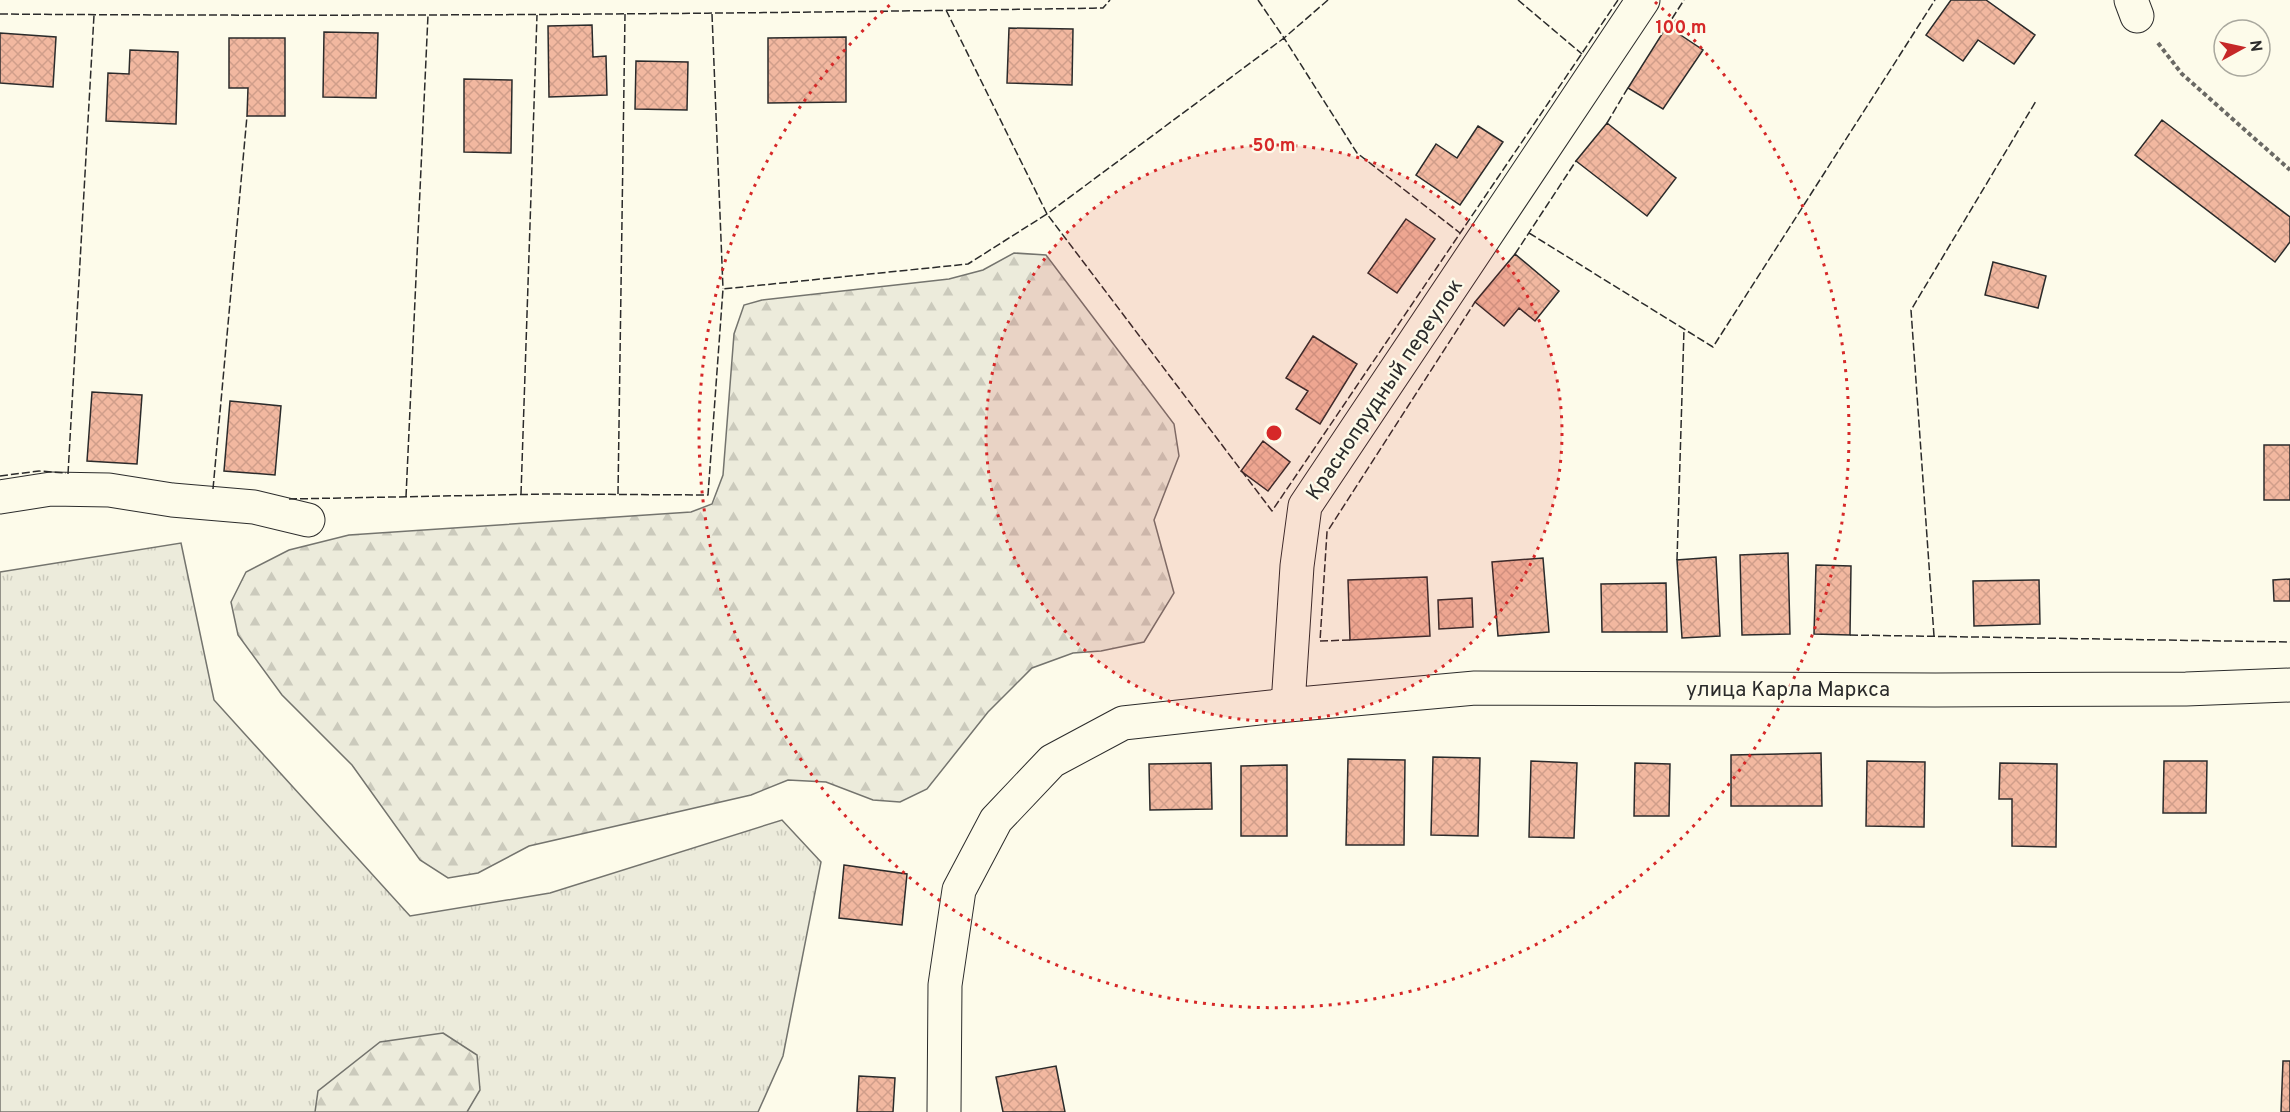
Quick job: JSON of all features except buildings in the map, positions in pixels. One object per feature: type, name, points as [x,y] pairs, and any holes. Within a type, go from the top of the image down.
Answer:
[{"type":"street","name":"Краснопрудный переулок","points":[[1287,705],[1297,566],[1305,506],[1643,0]]},
{"type":"street","points":[[0,496],[51,489],[110,490],[172,500],[254,507],[308,520]]},
{"type":"street","name":"улица Карла Маркса","points":[[1287,705],[1475,688],[1935,690],[2186,689],[2290,685]]},
{"type":"street","points":[[944,1112],[945,985],[958,890],[996,820],[1052,761],[1123,723],[1287,705]]},
{"type":"path","points":[[2134,8],[2182,74],[2290,170]]},
{"type":"green space","points":[[1014,253],[1046,255],[1174,424],[1179,456],[1154,520],[1174,593],[1144,642],[1101,651],[1073,653],[1032,668],[988,712],[927,789],[900,802],[873,800],[826,782],[788,780],[751,795],[529,846],[478,873],[448,878],[420,860],[352,765],[282,695],[238,635],[231,602],[246,572],[289,550],[349,535],[691,512],[712,504],[723,475],[734,334],[744,305],[762,300],[949,279],[983,270]]},
{"type":"green space","points":[[181,543],[214,700],[410,916],[550,893],[782,820],[821,862],[783,1056],[758,1112],[0,1112],[0,572]]},
{"type":"green space","points":[[443,1033],[477,1055],[480,1090],[467,1112],[315,1112],[318,1091],[380,1042]]},
{"type":"fence","points":[[0,14],[414,15],[827,12],[1103,8],[1110,0]]},
{"type":"fence","points":[[946,10],[1047,214],[1284,38],[1258,0]]},
{"type":"fence","points":[[1328,0],[1284,38],[1357,153],[1460,233]]},
{"type":"fence","points":[[1518,0],[1582,54]]},
{"type":"fence","points":[[289,499],[548,494],[708,495],[723,289],[968,264],[1047,214],[1272,511],[1618,0]]},
{"type":"fence","points":[[1666,28],[1684,0]]},
{"type":"fence","points":[[1529,233],[1713,347],[1935,0]]},
{"type":"fence","points":[[618,494],[625,14]]},
{"type":"fence","points":[[712,14],[723,289]]},
{"type":"fence","points":[[68,474],[94,15]]},
{"type":"fence","points":[[406,497],[428,15]]},
{"type":"fence","points":[[521,494],[537,15]]},
{"type":"fence","points":[[1607,123],[1629,86]]},
{"type":"fence","points":[[1934,636],[1911,310],[2036,101]]},
{"type":"fence","points":[[213,489],[247,116]]},
{"type":"fence","points":[[1515,254],[1576,161]]},
{"type":"fence","points":[[1350,640],[1320,641],[1327,532],[1475,302]]},
{"type":"fence","points":[[1677,560],[1684,329]]},
{"type":"fence","points":[[0,476],[39,471],[66,473]]},
{"type":"fence","points":[[1850,635],[2290,642]]}]
